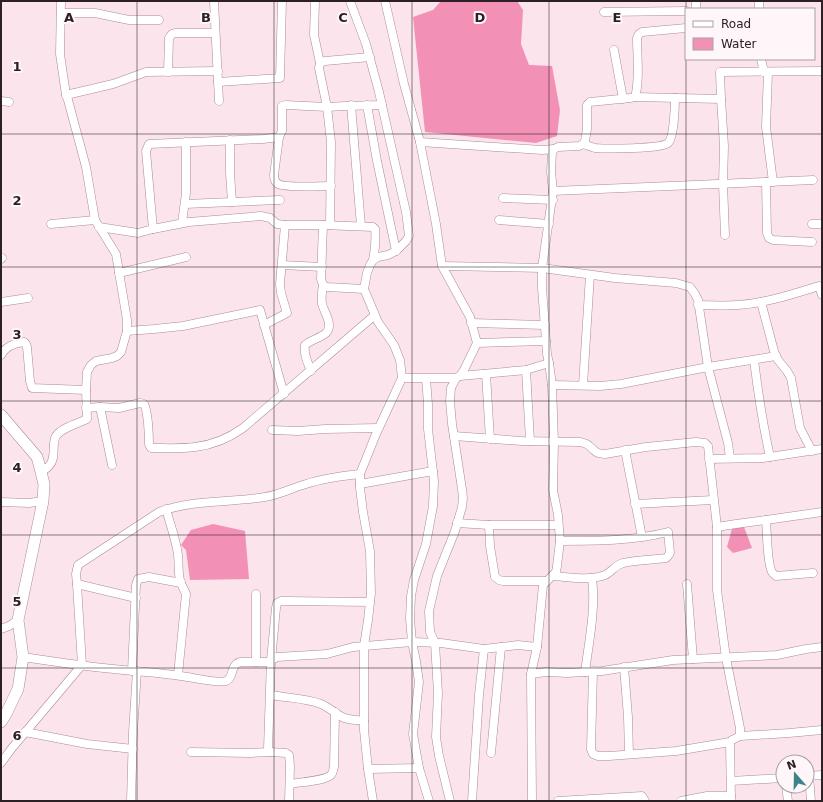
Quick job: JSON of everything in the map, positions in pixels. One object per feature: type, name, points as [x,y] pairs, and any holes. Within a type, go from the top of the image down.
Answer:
[{"type":"main road","points":[[1,415],[37,457],[44,484],[43,501],[18,620],[23,657],[18,689],[1,722]]},
{"type":"street","points":[[42,472],[50,465],[53,459],[54,442],[57,435],[64,429],[87,419],[87,372],[91,365],[117,356],[123,346],[127,331],[127,320],[116,254],[95,220],[86,167],[66,95],[60,54],[61,1]]},
{"type":"street","points":[[214,1],[219,101]]},
{"type":"street","points":[[218,82],[280,78],[282,1]]},
{"type":"street","points":[[311,371],[305,353],[305,345],[326,333],[329,329],[329,323],[322,303],[321,294],[323,285],[321,279],[331,186],[331,142],[327,107],[314,35],[315,1]]},
{"type":"street","points":[[350,1],[370,57],[406,212],[409,236],[396,251],[373,260]]},
{"type":"street","points":[[385,1],[404,84],[420,142],[436,224],[442,266],[470,317],[477,343],[467,365],[456,377],[451,388],[450,401],[463,498],[457,523],[437,576],[430,605],[429,620],[438,693],[436,737],[450,801]]},
{"type":"street","points":[[604,12],[685,11]]},
{"type":"street","points":[[61,13],[95,13],[129,20],[159,20]]},
{"type":"street","points":[[635,97],[637,78],[637,38],[639,34],[642,32],[685,28]]},
{"type":"street","points":[[168,72],[168,47],[169,38],[172,34],[215,33]]},
{"type":"street","points":[[614,50],[623,98]]},
{"type":"street","points":[[320,63],[324,61],[370,57]]},
{"type":"street","points":[[761,60],[766,72],[766,128],[769,182],[767,233],[769,238],[773,240],[812,242]]},
{"type":"street","points":[[66,95],[113,84],[146,72],[218,71]]},
{"type":"street","points":[[725,235],[723,184],[724,146],[720,72],[822,71]]},
{"type":"street","points":[[583,144],[587,130],[587,105],[590,102],[635,97],[721,99]]},
{"type":"street","points":[[420,142],[542,150],[554,149],[558,147],[579,146],[583,144],[593,147],[610,148],[661,146],[668,144],[670,140],[675,98]]},
{"type":"street","points":[[351,105],[360,226]]},
{"type":"street","points":[[367,105],[396,251]]},
{"type":"street","points":[[331,186],[297,186],[278,184],[275,181],[274,175],[279,137],[282,131],[282,106],[327,107],[382,105]]},
{"type":"street","points":[[153,229],[146,151],[149,144],[279,137]]},
{"type":"street","points":[[230,140],[232,202]]},
{"type":"street","points":[[182,223],[186,194],[186,142]]},
{"type":"street","points":[[536,801],[532,801],[531,674],[538,647],[543,585],[556,572],[560,541],[554,490],[552,385],[547,354],[542,288],[542,268],[554,191],[551,172],[552,152],[554,149]]},
{"type":"street","points":[[554,191],[813,180]]},
{"type":"street","points":[[503,198],[553,200]]},
{"type":"street","points":[[185,204],[280,200]]},
{"type":"street","points":[[99,227],[138,233],[182,223],[261,216],[270,218],[277,224],[285,225],[360,226],[373,227],[375,229],[375,249],[373,260],[367,273],[364,289],[376,319],[394,345],[400,360],[402,378],[378,428],[360,474],[363,512],[370,550],[371,593],[364,646],[364,721],[368,769],[373,801]]},
{"type":"street","points":[[51,224],[95,220]]},
{"type":"street","points":[[500,220],[549,224]]},
{"type":"street","points":[[812,224],[822,224]]},
{"type":"street","points":[[264,324],[287,313],[280,284],[285,225]]},
{"type":"street","points":[[119,273],[186,257]]},
{"type":"street","points":[[282,265],[322,267]]},
{"type":"street","points":[[442,266],[542,268],[615,278],[676,283],[690,287],[695,294],[698,305],[708,367],[728,443],[730,458]]},
{"type":"street","points":[[583,385],[590,275]]},
{"type":"street","points":[[323,285],[327,287],[364,289]]},
{"type":"street","points":[[698,305],[738,305],[761,302],[784,297],[819,286],[822,295]]},
{"type":"street","points":[[1,302],[28,298]]},
{"type":"street","points":[[761,302],[774,351],[790,378],[800,428],[812,451]]},
{"type":"street","points":[[127,331],[183,326],[260,310],[284,394]]},
{"type":"street","points":[[86,408],[119,408],[140,403],[144,404],[149,444],[151,448],[194,447],[207,445],[229,437],[238,431],[376,319]]},
{"type":"street","points":[[471,323],[545,325]]},
{"type":"street","points":[[477,343],[546,341]]},
{"type":"street","points":[[1,355],[3,350],[24,342],[27,347],[32,388],[86,390]]},
{"type":"street","points":[[552,385],[600,386],[621,384],[708,367],[776,356]]},
{"type":"street","points":[[754,360],[761,412],[770,457]]},
{"type":"street","points":[[402,378],[456,377],[526,370],[549,363]]},
{"type":"street","points":[[526,370],[530,441]]},
{"type":"street","points":[[486,374],[490,439]]},
{"type":"street","points":[[429,378],[428,429],[434,481],[433,506],[426,544],[410,596],[410,619],[415,642],[419,682],[413,734],[419,768],[429,801]]},
{"type":"street","points":[[100,407],[112,465]]},
{"type":"street","points":[[272,430],[298,431],[378,428]]},
{"type":"street","points":[[454,436],[530,441],[580,442],[591,446],[594,451],[598,453],[605,454],[646,447],[701,442],[708,446],[717,527],[717,590],[726,658],[740,728],[740,736]]},
{"type":"street","points":[[709,459],[770,457],[822,449]]},
{"type":"street","points":[[625,450],[642,537]]},
{"type":"street","points":[[360,484],[433,471]]},
{"type":"street","points":[[1,764],[78,664],[76,574],[78,565],[159,512],[166,509],[188,504],[266,497],[331,477],[360,474]]},
{"type":"street","points":[[635,504],[714,500]]},
{"type":"street","points":[[1,502],[29,503],[43,501]]},
{"type":"street","points":[[166,509],[175,539],[181,583],[186,594],[178,675]]},
{"type":"street","points":[[717,527],[822,512]]},
{"type":"street","points":[[766,520],[770,568],[773,573],[776,576],[813,573]]},
{"type":"street","points":[[457,523],[489,525],[558,525]]},
{"type":"street","points":[[489,525],[490,546],[495,577],[503,581],[550,578],[592,578],[605,575],[622,563],[666,558],[670,553],[668,532],[658,535],[609,540],[560,541]]},
{"type":"street","points":[[131,801],[136,585],[138,579],[149,577],[181,583]]},
{"type":"street","points":[[592,578],[594,591],[589,672],[591,748],[593,754],[598,756],[676,751],[730,742],[740,736],[822,730]]},
{"type":"street","points":[[77,584],[136,598]]},
{"type":"street","points":[[687,584],[693,659]]},
{"type":"street","points":[[256,594],[256,662]]},
{"type":"street","points":[[270,752],[268,749],[272,660],[277,603],[281,601],[370,602]]},
{"type":"street","points":[[1,629],[18,620]]},
{"type":"street","points":[[23,657],[223,681],[228,680],[231,677],[233,667],[235,664],[240,662],[268,662],[277,657],[327,654],[353,647],[415,642],[484,649],[518,645],[538,647]]},
{"type":"street","points":[[491,753],[501,647]]},
{"type":"street","points":[[531,674],[546,672],[567,673],[602,671],[673,660],[777,655],[822,647]]},
{"type":"street","points":[[472,801],[479,694],[484,649]]},
{"type":"street","points":[[624,667],[629,754]]},
{"type":"street","points":[[271,695],[306,700],[319,704],[350,720],[364,721]]},
{"type":"street","points":[[290,784],[320,779],[328,777],[332,774],[334,767],[335,712]]},
{"type":"street","points":[[25,732],[87,744],[132,749]]},
{"type":"street","points":[[681,801],[707,796],[731,798],[730,742]]},
{"type":"street","points":[[191,752],[286,753],[289,755],[290,766],[289,801]]},
{"type":"street","points":[[368,769],[419,768]]},
{"type":"street","points":[[731,781],[775,778]]},
{"type":"street","points":[[558,801],[642,796],[645,801]]},
{"type":"water","points":[[441,1],[517,1],[523,10],[521,44],[529,65],[552,66],[560,110],[557,136],[536,143],[425,132],[413,17],[433,10]]},
{"type":"water","points":[[213,524],[245,531],[249,579],[190,580],[186,550],[181,545],[191,530]]},
{"type":"water","points":[[733,525],[744,527],[752,548],[733,553],[727,547]]}]
